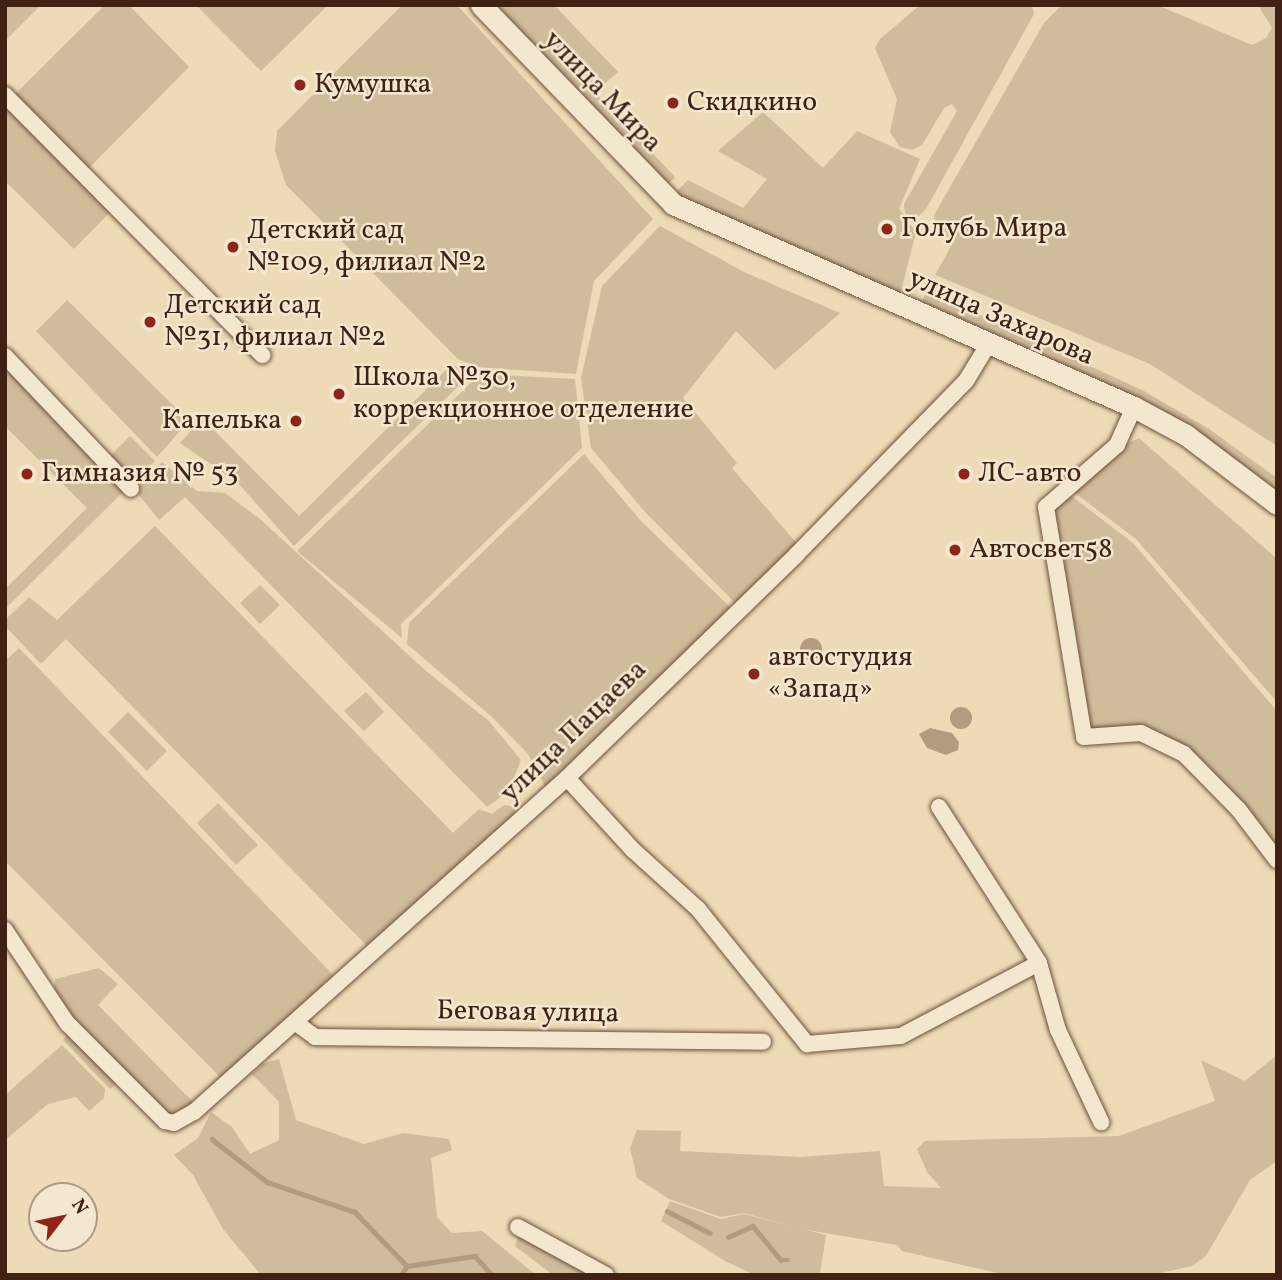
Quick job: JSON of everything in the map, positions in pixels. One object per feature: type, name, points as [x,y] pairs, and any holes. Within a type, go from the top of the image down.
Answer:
[{"type":"main road","name":"улица Мира","points":[[481,5],[617,151],[665,198],[687,211]]},
{"type":"main road","name":"улица Захарова","points":[[687,211],[1134,407],[1186,435],[1277,504]]},
{"type":"street","points":[[5,95],[262,355]]},
{"type":"street","name":"улица Пацаева","points":[[5,930],[66,1023],[164,1121],[174,1123],[194,1112],[567,778],[957,391],[989,343]]},
{"type":"street","points":[[5,356],[131,489]]},
{"type":"street","points":[[1134,407],[1116,445],[1046,507],[1084,737],[1141,733],[1184,754],[1239,810],[1277,860]]},
{"type":"street","points":[[567,778],[633,850],[698,909],[807,1044],[901,1036],[1039,963]]},
{"type":"street","points":[[939,807],[1039,963],[1058,1030],[1101,1122]]},
{"type":"street","name":"Беговая улица","points":[[296,1023],[315,1037],[764,1042]]},
{"type":"street","points":[[518,1227],[606,1275]]},
{"type":"shaded area","points":[[5,5],[41,5],[5,41]]},
{"type":"shaded area","points":[[105,5],[129,5],[189,67],[86,171],[12,97]]},
{"type":"shaded area","points":[[196,5],[328,5],[261,71]]},
{"type":"shaded area","points":[[402,5],[457,5],[653,219],[594,281],[576,374],[478,367],[458,359],[286,185],[275,151],[277,131]]},
{"type":"shaded area","points":[[497,5],[554,5],[618,72],[595,92],[675,177],[665,187]]},
{"type":"shaded area","points":[[920,5],[1032,5],[1034,14],[926,209],[914,220],[905,213],[904,204],[957,111],[952,104],[944,108],[922,145],[912,150],[900,147],[890,132],[897,99],[875,48],[880,39]]},
{"type":"shaded area","points":[[1062,5],[1157,5],[1252,45],[1266,38],[1272,28],[1258,5],[1277,5],[1277,446],[1150,364],[935,275],[955,239],[938,235],[934,215],[1044,23]]},
{"type":"shaded area","points":[[5,102],[114,208],[74,249],[5,181]]},
{"type":"shaded area","points":[[763,112],[823,168],[857,131],[920,159],[899,209],[916,232],[900,295],[672,196],[688,180],[743,208],[767,179],[718,151]]},
{"type":"shaded area","points":[[660,226],[746,273],[840,313],[775,370],[736,331],[683,398],[737,463],[732,468],[799,546],[738,606],[645,512],[591,448],[581,378],[602,286]]},
{"type":"shaded area","points":[[926,290],[1144,391],[1209,429],[1277,478],[1277,492],[1204,439],[922,304]]},
{"type":"shaded area","points":[[67,300],[189,421],[157,457],[36,331]]},
{"type":"shaded area","points":[[5,360],[127,488],[5,609],[5,589],[87,508],[5,426]]},
{"type":"shaded area","points":[[451,365],[473,372],[294,546],[237,482],[180,443],[202,418],[299,516]]},
{"type":"shaded area","points":[[480,374],[575,379],[582,448],[401,624],[402,638],[297,551]]},
{"type":"shaded area","points":[[130,436],[155,461],[131,485],[107,459]]},
{"type":"shaded area","points":[[1139,438],[1277,559],[1277,702],[1136,539],[1071,490],[1121,446]]},
{"type":"shaded area","points":[[584,454],[642,522],[734,611],[548,792],[528,754],[492,717],[407,644],[409,623]]},
{"type":"shaded area","points":[[162,462],[197,491],[225,493],[260,519],[426,671],[489,721],[521,760],[508,792],[487,807],[185,497],[159,520],[135,490]]},
{"type":"shaded area","points":[[1070,495],[1133,543],[1277,711],[1277,850],[1243,807],[1142,729],[1091,730],[1056,550],[1053,507]]},
{"type":"shaded area","points":[[155,526],[453,833],[479,809],[492,814],[504,805],[515,807],[516,821],[371,950],[66,639],[41,664],[5,626],[5,620],[29,597],[57,620]]},
{"type":"shaded area","points":[[260,585],[280,605],[260,624],[240,603]]},
{"type":"shaded area","points":[[811,638],[819,641],[822,649],[819,657],[811,660],[803,657],[800,649],[803,641]]},
{"type":"shaded area","points":[[19,648],[337,979],[225,1082],[5,861],[5,661]]},
{"type":"shaded area","points":[[366,692],[384,712],[364,731],[344,711]]},
{"type":"shaded area","points":[[961,707],[969,710],[972,718],[969,726],[961,729],[953,726],[950,718],[953,710]]},
{"type":"shaded area","points":[[128,712],[167,751],[147,771],[108,732]]},
{"type":"shaded area","points":[[930,728],[952,733],[959,742],[958,750],[946,755],[927,748],[919,734]]},
{"type":"shaded area","points":[[218,803],[258,845],[236,865],[197,823]]},
{"type":"shaded area","points":[[99,968],[118,984],[98,1005],[193,1102],[214,1082],[219,1088],[196,1107],[166,1118],[53,999],[55,979]]},
{"type":"shaded area","points":[[68,1034],[116,1084],[110,1089],[63,1040]]},
{"type":"shaded area","points":[[62,1045],[105,1089],[104,1098],[89,1111],[76,1097],[48,1104],[5,1140],[5,1095]]},
{"type":"shaded area","points":[[1277,1055],[1277,1161],[1250,1180],[1206,1256],[1192,1266],[1151,1275],[1006,1275],[902,1251],[897,1245],[801,1229],[744,1213],[721,1217],[669,1199],[637,1178],[630,1148],[637,1130],[681,1131],[680,1151],[800,1157],[880,1151],[884,1186],[941,1188],[927,1172],[917,1149],[925,1141],[1119,1136],[1215,1101],[1201,1060],[1245,1081]]},
{"type":"shaded area","points":[[279,1059],[296,1120],[364,1144],[403,1133],[449,1139],[452,1150],[431,1158],[437,1217],[452,1233],[482,1231],[536,1275],[261,1275],[223,1229],[193,1175],[174,1155],[198,1138],[211,1112],[232,1127],[250,1154],[279,1140],[279,1102],[252,1074],[262,1064]]},
{"type":"shaded area","points":[[670,1201],[721,1219],[744,1214],[826,1235],[820,1275],[755,1275],[725,1261],[661,1221]]},
{"type":"shaded area","points":[[518,1236],[566,1257],[595,1275],[553,1275],[515,1246]]},
{"type":"waterway","points":[[212,1139],[267,1182],[355,1212],[407,1266]]},
{"type":"waterway","points":[[667,1211],[710,1233]]},
{"type":"waterway","points":[[728,1237],[753,1226],[781,1260],[788,1260]]},
{"type":"waterway","points":[[401,1275],[407,1266],[475,1256],[492,1275]]},
{"type":"place","name":"Кумушка","points":[[300,85]]},
{"type":"place","name":"Скидкино","points":[[673,103]]},
{"type":"place","name":"Голубь Мира","points":[[887,229]]},
{"type":"place","name":"Детский сад №109, филиал №2","points":[[233,247]]},
{"type":"place","name":"Детский сад №31, филиал №2","points":[[150,322]]},
{"type":"place","name":"Школа №30, коррекционное отделение","points":[[339,394]]},
{"type":"place","name":"Капелька","points":[[296,421]]},
{"type":"place","name":"Гимназия № 53","points":[[27,474]]},
{"type":"place","name":"ЛС-авто","points":[[964,474]]},
{"type":"place","name":"Автосвет58","points":[[955,550]]},
{"type":"place","name":"автостудия «Запад»","points":[[754,674]]}]
